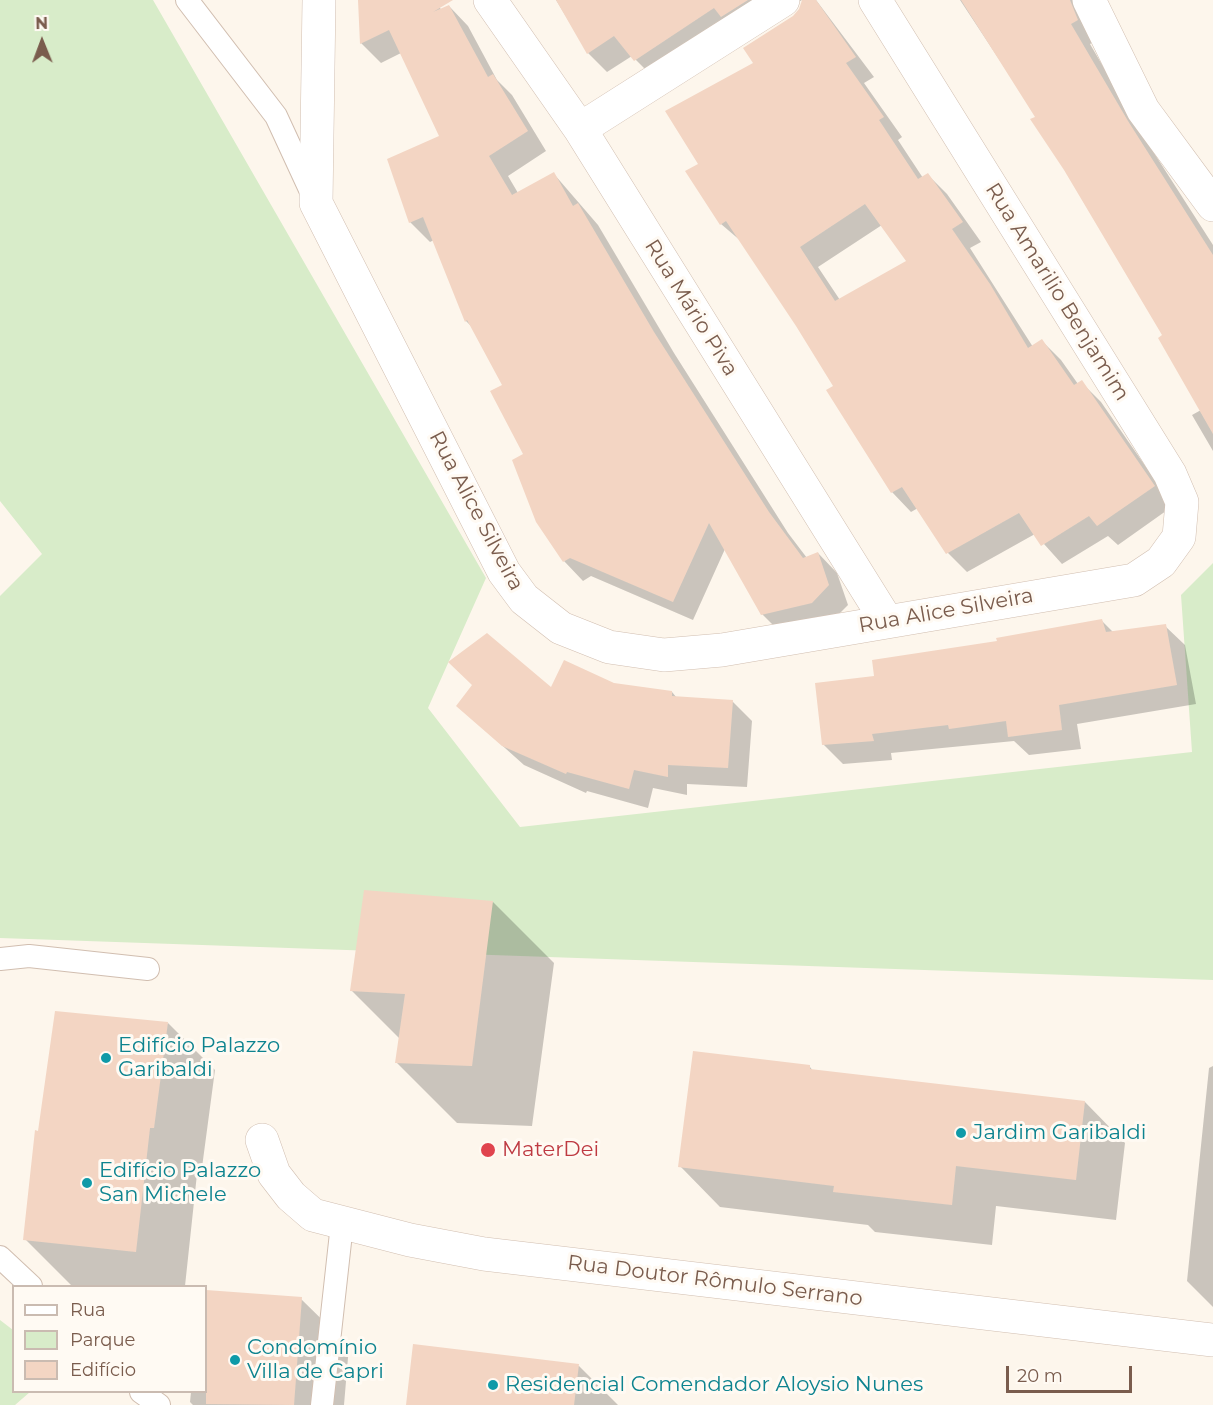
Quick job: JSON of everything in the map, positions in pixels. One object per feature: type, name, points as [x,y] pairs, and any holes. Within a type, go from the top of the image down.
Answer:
[{"type":"street","name":"Rua Alice Silveira","points":[[319,0],[316,203],[504,572],[524,598],[561,628],[609,647],[664,655],[722,650],[886,620],[1134,580]]},
{"type":"street","name":"Rua Mário Piva","points":[[490,0],[580,129],[886,620]]},
{"type":"street","points":[[580,129],[783,0]]},
{"type":"street","name":"Rua Amarilio Benjamim","points":[[875,0],[1170,474],[1182,502],[1179,537],[1161,562],[1134,580]]},
{"type":"street","points":[[1089,0],[1143,110],[1213,205]]},
{"type":"street","name":"Rua Doutor Rômulo Serrano","points":[[262,1140],[274,1174],[291,1196],[313,1215],[342,1224],[484,1254],[1213,1340]]},
{"type":"lane","points":[[187,0],[276,116],[316,203]]},
{"type":"lane","points":[[0,959],[29,956],[148,969]]},
{"type":"lane","points":[[322,1405],[342,1224]]},
{"type":"lane","points":[[0,1257],[29,1285]]},
{"type":"lane","points":[[142,1393],[159,1405]]},
{"type":"green space","points":[[0,0],[153,0],[486,578],[428,708],[520,827],[1192,752],[1181,595],[1213,563],[1213,980],[0,938],[0,596],[42,554],[0,501]]},
{"type":"green space","points":[[0,1320],[12,1329],[12,1393],[29,1393],[15,1405],[0,1405]]},
{"type":"building","points":[[358,0],[453,0],[433,12],[449,5],[488,77],[493,74],[528,131],[489,156],[512,195],[554,172],[573,206],[578,203],[654,332],[769,512],[803,558],[818,552],[829,585],[812,603],[761,615],[709,523],[673,602],[570,558],[563,562],[536,522],[512,460],[523,454],[490,391],[502,385],[467,320],[465,322],[423,217],[409,223],[387,159],[439,136],[389,30],[360,44]]},
{"type":"building","points":[[556,0],[748,0],[721,17],[714,8],[634,61],[614,36],[587,54]]},
{"type":"building","points":[[802,0],[816,0],[856,57],[846,63],[884,117],[879,120],[918,179],[928,173],[963,222],[952,229],[990,284],[1028,348],[1042,339],[1074,385],[1082,380],[1155,486],[1097,526],[1089,516],[1041,546],[1019,513],[946,554],[902,487],[891,493],[826,390],[833,386],[796,326],[726,221],[720,225],[685,171],[698,164],[665,111],[753,63],[743,48],[793,16]],"holes":[[[865,204],[906,261],[835,301],[800,247]]]},
{"type":"building","points":[[961,0],[1070,0],[1078,20],[1071,24],[1128,121],[1213,255],[1213,434],[1158,338],[1162,335],[1064,170],[1030,119],[1035,117]]},
{"type":"building","points":[[1102,619],[1106,632],[1166,624],[1177,685],[1059,705],[1062,730],[1008,737],[1006,721],[949,729],[948,725],[872,734],[874,741],[822,745],[815,683],[874,676],[872,660],[997,641],[996,638]]},
{"type":"building","points":[[487,633],[551,687],[564,660],[614,683],[672,691],[672,696],[733,700],[728,768],[668,765],[668,777],[634,770],[629,789],[567,772],[566,774],[502,746],[456,706],[472,685],[448,662]]},
{"type":"building","points":[[364,890],[493,901],[472,1066],[395,1063],[405,994],[350,991]]},
{"type":"building","points":[[55,1011],[168,1022],[154,1128],[150,1128],[136,1252],[23,1240],[35,1130],[38,1131]]},
{"type":"building","points":[[693,1051],[810,1065],[810,1069],[1085,1101],[1076,1180],[956,1166],[952,1205],[833,1192],[834,1186],[678,1167]]},
{"type":"building","name":"Condomínio Villa de Capri","points":[[207,1290],[302,1297],[294,1405],[206,1404]]},
{"type":"building","name":"Residencial Comendador Aloysio Nunes","points":[[413,1344],[579,1364],[574,1405],[406,1405]]},
{"type":"place","name":"Edifício Palazzo Garibaldi","points":[[106,1058]]},
{"type":"place","name":"Jardim Garibaldi","points":[[961,1133]]},
{"type":"place","name":"MaterDei","points":[[488,1150]]},
{"type":"place","name":"Edifício Palazzo San Michele","points":[[87,1183]]},
{"type":"place","name":"Condomínio Villa de Capri","points":[[235,1360]]},
{"type":"place","name":"Residencial Comendador Aloysio Nunes","points":[[493,1385]]}]
